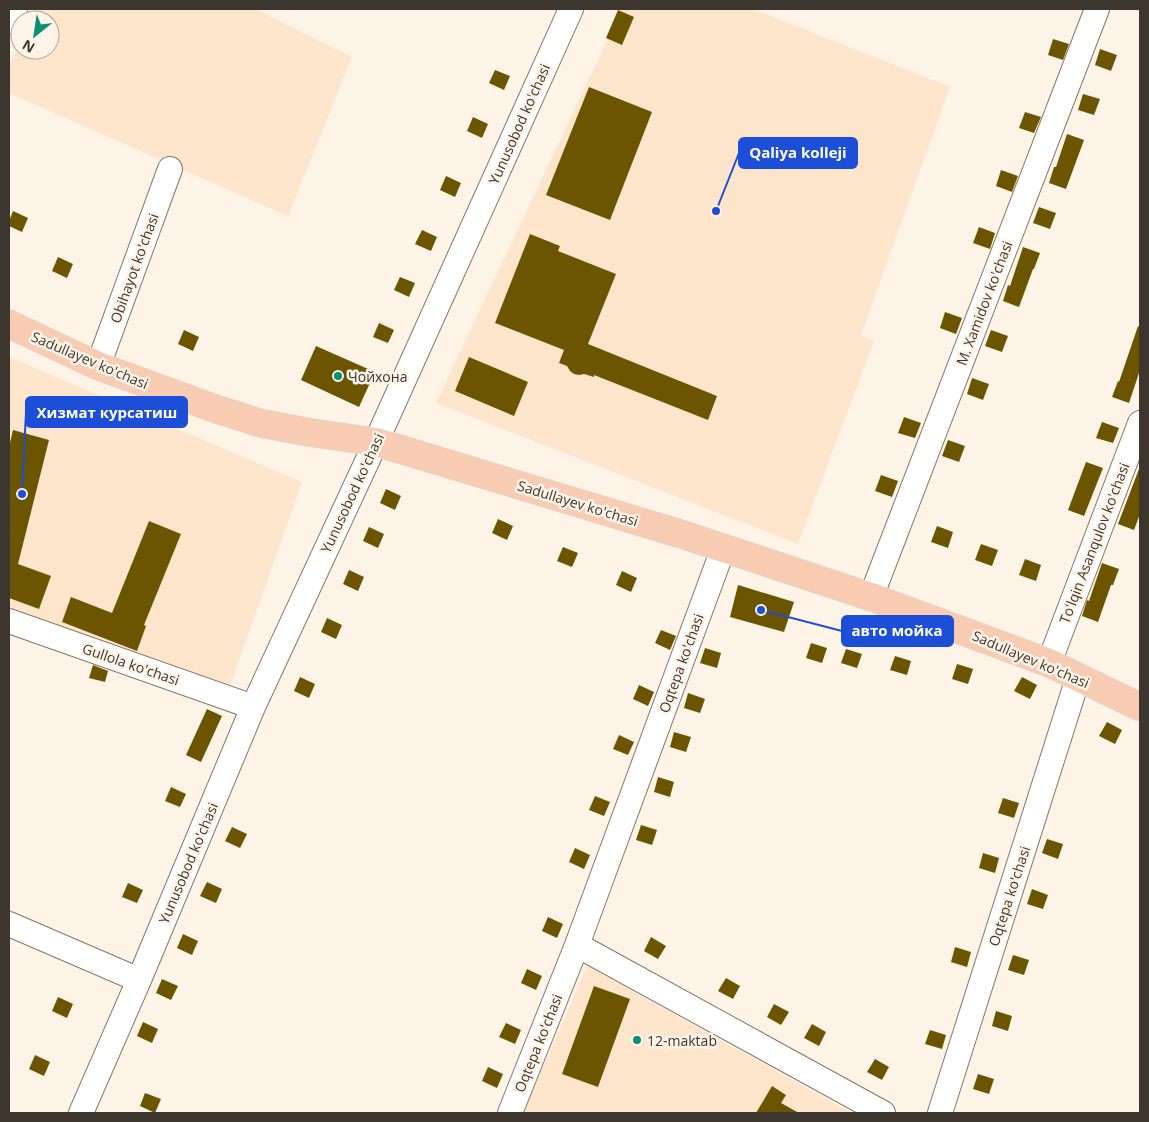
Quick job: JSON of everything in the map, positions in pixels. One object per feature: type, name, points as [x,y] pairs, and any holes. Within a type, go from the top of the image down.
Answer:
[{"type":"main road","name":"Sadullayev ko'chasi","points":[[9,324],[98,366],[260,423],[376,442],[680,534],[871,597],[1048,663],[1140,707]]},
{"type":"street","points":[[9,22],[15,9]]},
{"type":"street","name":"Yunusobod ko'chasi","points":[[82,1113],[253,707],[376,442],[571,9]]},
{"type":"street","name":"M. Xamidov ko'chasi","points":[[871,597],[1097,9]]},
{"type":"street","name":"Obihayot ko'chasi","points":[[98,366],[170,169]]},
{"type":"street","name":"To'lqin Asanqulov ko'chasi","points":[[1048,663],[1140,423]]},
{"type":"street","name":"Oqtepa ko'chasi","points":[[510,1113],[577,945],[723,549]]},
{"type":"street","name":"Gullola ko'chasi","points":[[9,621],[253,707]]},
{"type":"street","name":"Oqtepa ko'chasi","points":[[940,1113],[1078,678]]},
{"type":"street","points":[[9,924],[139,980]]},
{"type":"street","points":[[577,945],[883,1113]]},
{"type":"shaded area","points":[[256,9],[352,57],[288,216],[9,93],[9,65],[12,60],[60,60],[60,10],[37,10]]},
{"type":"shaded area","points":[[622,9],[753,9],[950,87],[861,335],[874,341],[798,544],[436,403]]},
{"type":"shaded area","points":[[9,357],[302,482],[230,686],[9,608]]},
{"type":"shaded area","name":"12-maktab","points":[[587,966],[852,1113],[523,1113]]},
{"type":"building","points":[[618,10],[634,17],[622,45],[606,38]]},
{"type":"building","points":[[1053,39],[1069,44],[1063,60],[1048,55]]},
{"type":"building","points":[[1100,49],[1117,55],[1111,71],[1095,65]]},
{"type":"building","points":[[495,70],[510,76],[504,90],[489,83]]},
{"type":"building","points":[[589,87],[652,112],[610,220],[546,195]]},
{"type":"building","points":[[1083,94],[1100,99],[1094,115],[1078,110]]},
{"type":"building","points":[[1025,112],[1041,117],[1034,133],[1019,128]]},
{"type":"building","points":[[473,117],[488,124],[482,138],[467,131]]},
{"type":"building","points":[[1067,134],[1084,140],[1066,189],[1049,183]]},
{"type":"building","points":[[1001,170],[1018,176],[1012,192],[996,186]]},
{"type":"building","points":[[446,176],[461,183],[455,197],[440,190]]},
{"type":"building","points":[[1039,207],[1056,213],[1050,229],[1033,223]]},
{"type":"building","points":[[13,211],[28,218],[22,232],[9,226]]},
{"type":"building","points":[[979,227],[995,233],[990,249],[973,243]]},
{"type":"building","points":[[422,230],[437,237],[431,251],[415,244]]},
{"type":"building","points":[[530,234],[560,246],[558,251],[616,274],[588,344],[717,396],[708,420],[594,375],[594,377],[574,374],[567,366],[559,363],[564,350],[495,323]]},
{"type":"building","points":[[1023,247],[1040,253],[1019,307],[1003,301]]},
{"type":"building","points":[[58,257],[73,264],[67,278],[52,271]]},
{"type":"building","points":[[400,277],[415,283],[409,297],[394,290]]},
{"type":"building","points":[[945,312],[962,318],[956,334],[940,328]]},
{"type":"building","points":[[379,323],[394,330],[388,343],[373,337]]},
{"type":"building","points":[[1138,326],[1140,327],[1140,370],[1129,403],[1112,397]]},
{"type":"building","points":[[184,330],[199,337],[193,351],[178,344]]},
{"type":"building","points":[[991,330],[1008,336],[1002,352],[985,346]]},
{"type":"building","name":"Чойхона","points":[[316,346],[375,372],[359,407],[301,380]]},
{"type":"building","points":[[469,357],[528,382],[514,416],[455,391]]},
{"type":"building","points":[[972,378],[989,384],[983,400],[967,394]]},
{"type":"building","points":[[904,417],[921,423],[915,438],[898,433]]},
{"type":"building","points":[[1102,422],[1119,428],[1113,443],[1096,438]]},
{"type":"building","points":[[13,430],[49,440],[18,564],[51,576],[39,609],[9,598],[9,447]]},
{"type":"building","points":[[948,440],[965,446],[959,462],[942,456]]},
{"type":"building","points":[[1086,462],[1103,468],[1084,516],[1068,510]]},
{"type":"building","points":[[1139,469],[1140,514],[1134,530],[1118,524]]},
{"type":"building","points":[[881,475],[898,481],[892,497],[875,491]]},
{"type":"building","points":[[386,489],[401,496],[395,510],[380,503]]},
{"type":"building","points":[[498,519],[513,526],[507,540],[492,533]]},
{"type":"building","points":[[149,521],[181,534],[144,625],[146,626],[137,651],[62,622],[71,597],[112,613]]},
{"type":"building","points":[[937,526],[953,532],[948,548],[931,542]]},
{"type":"building","points":[[369,527],[384,534],[378,548],[363,541]]},
{"type":"building","points":[[981,544],[998,550],[992,566],[975,560]]},
{"type":"building","points":[[563,547],[578,553],[572,567],[557,561]]},
{"type":"building","points":[[1025,559],[1041,565],[1036,581],[1019,575]]},
{"type":"building","points":[[1102,563],[1119,569],[1113,585],[1111,585],[1098,622],[1082,616]]},
{"type":"building","points":[[349,570],[364,577],[358,591],[343,584]]},
{"type":"building","points":[[622,571],[637,578],[631,592],[616,585]]},
{"type":"building","points":[[738,585],[794,602],[784,632],[730,617]]},
{"type":"building","points":[[327,618],[342,625],[336,639],[321,632]]},
{"type":"building","points":[[661,630],[676,636],[670,650],[655,643]]},
{"type":"building","points":[[811,643],[827,648],[822,663],[806,658]]},
{"type":"building","points":[[705,648],[721,653],[717,668],[700,663]]},
{"type":"building","points":[[846,649],[862,654],[857,668],[841,663]]},
{"type":"building","points":[[895,656],[911,661],[907,675],[890,670]]},
{"type":"building","points":[[957,664],[973,669],[968,684],[952,679]]},
{"type":"building","points":[[93,665],[108,671],[105,682],[89,678]]},
{"type":"building","points":[[300,677],[315,684],[309,698],[294,691]]},
{"type":"building","points":[[1022,677],[1037,685],[1030,699],[1014,691]]},
{"type":"building","points":[[639,685],[654,692],[648,706],[633,699]]},
{"type":"building","points":[[688,693],[705,699],[700,713],[684,708]]},
{"type":"building","points":[[207,709],[222,716],[201,762],[186,755]]},
{"type":"building","points":[[1107,722],[1122,730],[1115,744],[1099,736]]},
{"type":"building","points":[[674,732],[691,737],[686,752],[670,747]]},
{"type":"building","points":[[619,735],[634,742],[628,755],[613,749]]},
{"type":"building","points":[[658,777],[674,782],[670,797],[654,792]]},
{"type":"building","points":[[171,787],[186,794],[180,807],[165,801]]},
{"type":"building","points":[[595,796],[610,802],[604,816],[589,810]]},
{"type":"building","points":[[1003,798],[1019,803],[1014,818],[998,813]]},
{"type":"building","points":[[641,825],[657,830],[652,845],[636,840]]},
{"type":"building","points":[[232,827],[247,834],[240,848],[225,841]]},
{"type":"building","points":[[1047,839],[1063,844],[1058,859],[1042,853]]},
{"type":"building","points":[[575,848],[590,855],[584,869],[569,862]]},
{"type":"building","points":[[983,853],[999,858],[995,873],[979,868]]},
{"type":"building","points":[[207,882],[222,889],[216,903],[200,896]]},
{"type":"building","points":[[128,883],[143,890],[137,903],[122,897]]},
{"type":"building","points":[[1032,889],[1048,895],[1043,909],[1027,904]]},
{"type":"building","points":[[548,917],[563,924],[557,938],[542,931]]},
{"type":"building","points":[[183,934],[198,941],[192,955],[177,948]]},
{"type":"building","points":[[651,937],[666,946],[658,959],[644,951]]},
{"type":"building","points":[[955,947],[971,952],[967,967],[951,962]]},
{"type":"building","points":[[1013,955],[1029,960],[1024,975],[1008,970]]},
{"type":"building","points":[[527,969],[542,976],[536,990],[521,983]]},
{"type":"building","points":[[726,978],[740,986],[733,999],[718,991]]},
{"type":"building","points":[[162,979],[178,986],[171,1000],[156,993]]},
{"type":"building","points":[[594,986],[630,999],[598,1087],[562,1074]]},
{"type":"building","points":[[58,997],[73,1004],[67,1018],[52,1011]]},
{"type":"building","points":[[774,1004],[789,1012],[781,1025],[767,1017]]},
{"type":"building","points":[[996,1011],[1012,1016],[1008,1031],[992,1026]]},
{"type":"building","points":[[143,1022],[158,1029],[152,1043],[137,1036]]},
{"type":"building","points":[[506,1023],[521,1030],[515,1044],[499,1037]]},
{"type":"building","points":[[812,1024],[826,1032],[819,1046],[804,1038]]},
{"type":"building","points":[[930,1030],[946,1035],[942,1049],[925,1044]]},
{"type":"building","points":[[35,1055],[50,1062],[44,1076],[29,1069]]},
{"type":"building","points":[[875,1059],[889,1067],[882,1080],[867,1072]]},
{"type":"building","points":[[488,1067],[503,1074],[497,1088],[482,1081]]},
{"type":"building","points":[[978,1074],[994,1079],[989,1094],[973,1089]]},
{"type":"building","points":[[772,1086],[786,1095],[781,1103],[799,1113],[756,1113]]},
{"type":"building","points":[[145,1093],[161,1099],[155,1113],[140,1106]]},
{"type":"place","name":"Qaliya kolleji","points":[[716,211]]},
{"type":"place","name":"Чойхона","points":[[338,376]]},
{"type":"place","name":"Хизмат курсатиш","points":[[22,494]]},
{"type":"place","name":"авто мойка","points":[[761,610]]},
{"type":"place","name":"12-maktab","points":[[637,1040]]}]
